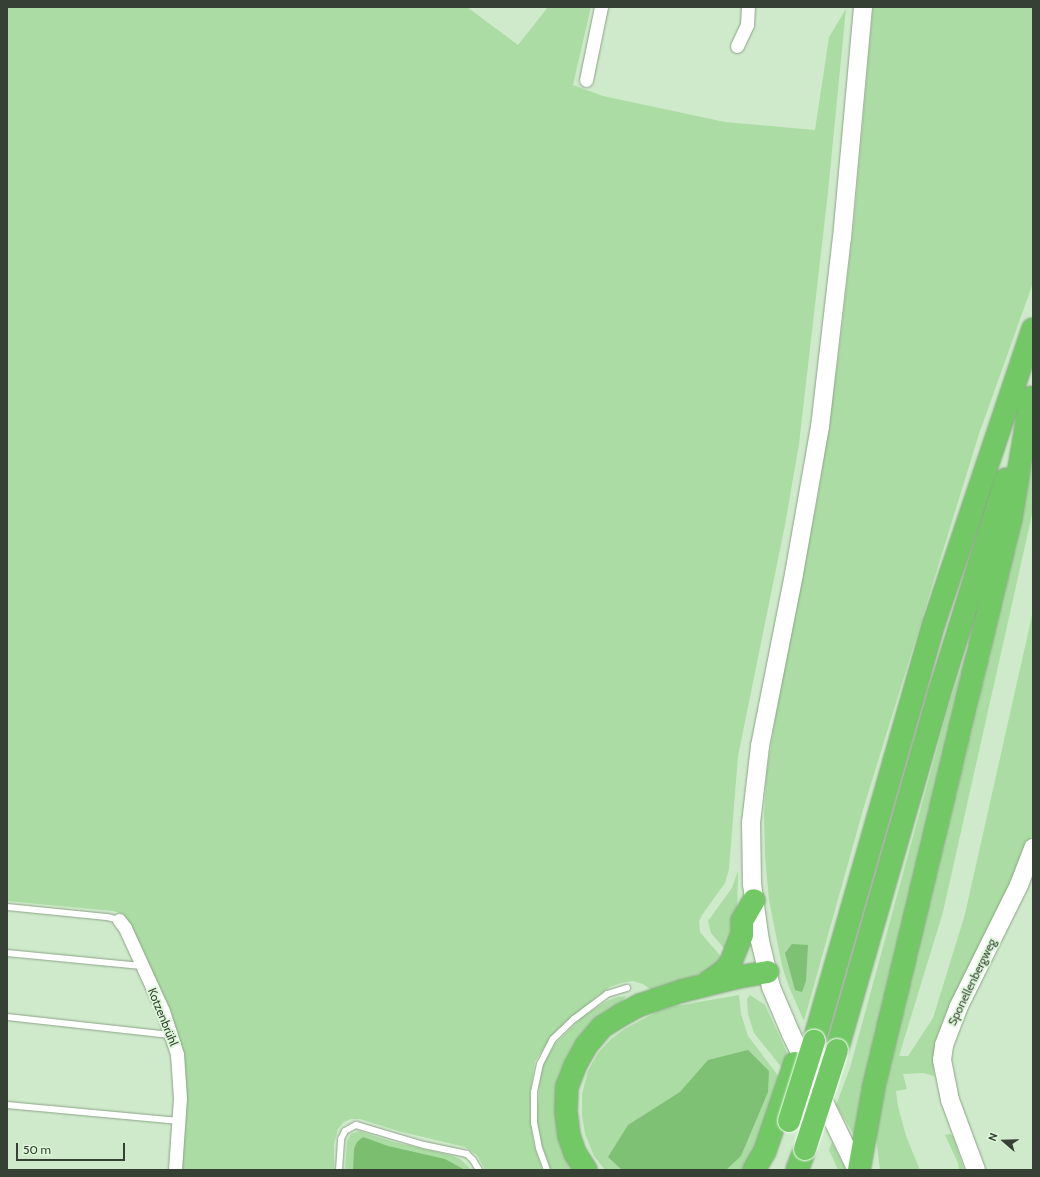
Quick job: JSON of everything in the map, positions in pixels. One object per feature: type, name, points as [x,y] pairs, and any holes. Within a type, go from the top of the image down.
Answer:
[{"type":"highway","points":[[772,1170],[785,1114],[794,1063],[814,1041],[950,571],[1033,329]]},
{"type":"highway","points":[[797,1170],[838,1050],[940,694],[1032,396]]},
{"type":"highway","points":[[858,1170],[876,1079],[1011,517],[1032,396]]},
{"type":"highway","points":[[705,985],[724,971],[730,964],[742,935],[742,920],[754,900]]},
{"type":"highway","points":[[586,1170],[575,1153],[571,1142],[566,1111],[568,1087],[575,1066],[586,1046],[602,1027],[620,1015],[640,1005],[705,985],[768,972]]},
{"type":"highway","points":[[754,1170],[785,1114]]},
{"type":"street","points":[[586,80],[601,7]]},
{"type":"street","points":[[737,46],[747,25],[748,7]]},
{"type":"street","points":[[858,1170],[791,1034],[771,986],[754,900],[751,823],[754,784],[767,706],[794,574],[820,427],[842,238],[863,7]]},
{"type":"street","name":"Sponellenbergweg","points":[[976,1170],[957,1122],[944,1076],[942,1060],[944,1046],[958,1008],[1019,885],[1033,848]]},
{"type":"street","name":"Kotzenbrühl","points":[[119,920],[125,928],[172,1035],[177,1054],[180,1076],[179,1122],[175,1170]]},
{"type":"lane","points":[[7,908],[107,917],[119,920]]},
{"type":"lane","points":[[7,953],[141,966]]},
{"type":"lane","points":[[547,1170],[539,1148],[534,1123],[534,1092],[540,1064],[553,1039],[574,1019],[607,994],[628,988]]},
{"type":"lane","points":[[7,1017],[172,1035]]},
{"type":"lane","points":[[7,1105],[179,1122]]},
{"type":"lane","points":[[340,1170],[341,1138],[345,1131],[356,1125],[424,1145],[467,1154],[479,1170]]},
{"type":"shaded area","points":[[7,7],[467,7],[518,45],[548,7],[591,7],[573,85],[603,96],[725,122],[815,130],[829,37],[846,9],[828,192],[799,444],[785,525],[738,756],[729,869],[725,883],[699,921],[700,932],[723,959],[710,969],[693,977],[651,990],[643,984],[633,981],[610,987],[590,1002],[554,1034],[535,1061],[530,1093],[530,1117],[533,1142],[542,1170],[485,1170],[477,1155],[465,1147],[398,1131],[360,1119],[351,1119],[344,1122],[338,1129],[334,1144],[334,1170],[179,1170],[185,1089],[132,933],[124,914],[113,911],[7,901]]},
{"type":"shaded area","points":[[873,7],[1033,7],[1033,283],[979,434],[863,810],[804,1021],[789,987],[782,966],[769,900],[765,856],[764,813],[767,770],[779,696],[818,496],[838,361],[854,221]]},
{"type":"shaded area","points":[[1033,461],[1033,510],[943,912],[899,1056],[908,1056],[933,1018],[965,914],[1033,611],[1033,833],[933,1057],[934,1076],[923,1073],[903,1074],[907,1089],[896,1091],[898,1106],[906,1136],[920,1170],[880,1170],[876,1131],[883,1096],[910,973],[974,724]]},
{"type":"shaded area","points":[[966,652],[962,704],[858,1129],[854,1135],[836,1105],[850,1068],[950,701]]},
{"type":"shaded area","points":[[738,871],[737,919],[727,952],[711,933],[708,921],[732,888]]},
{"type":"shaded area","points":[[792,944],[808,945],[806,981],[802,992],[795,990],[785,953]]},
{"type":"shaded area","points":[[739,995],[741,1014],[748,1036],[783,1082],[746,1170],[605,1170],[594,1156],[585,1134],[582,1115],[582,1094],[588,1071],[598,1053],[611,1039],[626,1028],[657,1012],[676,1006]]},
{"type":"shaded area","points":[[750,995],[765,1005],[779,1035],[790,1060],[786,1073],[754,1033],[748,1014],[747,999]]},
{"type":"shaded area","points":[[626,996],[618,1007],[574,1049],[574,1170],[551,1170],[542,1146],[537,1122],[540,1079],[544,1062],[555,1044],[581,1018],[607,1001]]},
{"type":"shaded area","points":[[748,1050],[769,1071],[768,1092],[741,1156],[726,1170],[622,1170],[608,1157],[628,1125],[680,1092],[708,1060]]},
{"type":"shaded area","points":[[359,1131],[394,1142],[450,1155],[460,1159],[472,1170],[345,1170],[347,1141],[351,1134]]},
{"type":"shaded area","points":[[950,1134],[953,1136],[964,1170],[959,1170],[958,1163],[945,1135]]},
{"type":"shaded area","points":[[363,1137],[388,1146],[445,1159],[465,1170],[353,1170],[354,1149],[357,1142]]},
{"type":"shaded area","points":[[832,1142],[846,1170],[838,1170],[829,1150]]}]
